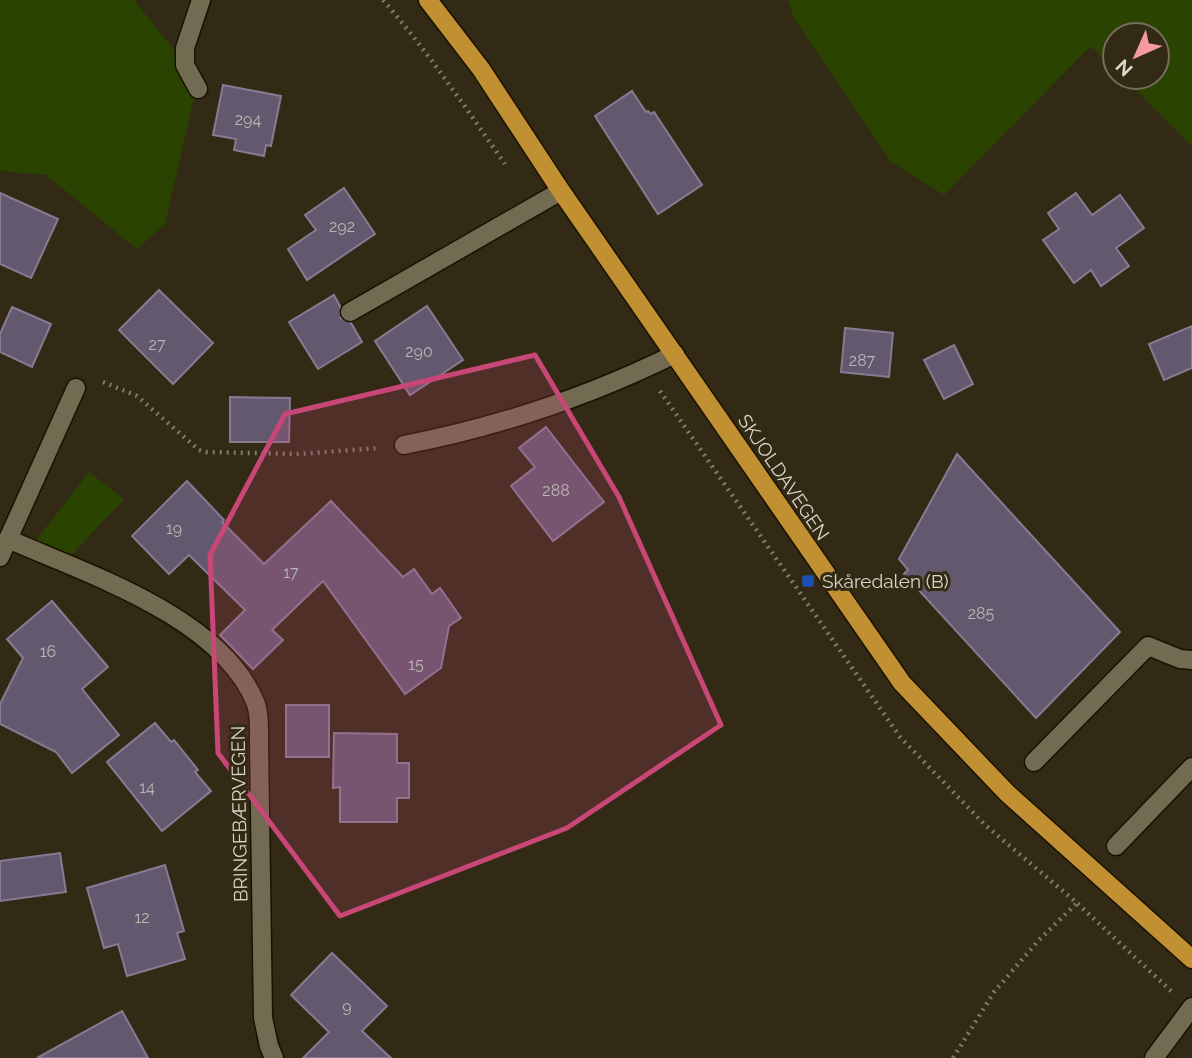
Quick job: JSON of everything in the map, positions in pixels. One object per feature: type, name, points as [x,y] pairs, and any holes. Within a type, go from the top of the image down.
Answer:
[{"type":"main road","name":"SKJOLDAVEGEN","points":[[428,0],[481,69],[561,191],[902,683],[1007,793],[1192,959]]},
{"type":"street","points":[[198,89],[185,65],[184,48],[201,0]]},
{"type":"street","points":[[350,312],[561,191]]},
{"type":"street","points":[[404,445],[449,437],[506,421],[618,381],[675,354]]},
{"type":"street","points":[[0,557],[76,388]]},
{"type":"street","name":"BRINGEBÆRVEGEN","points":[[8,539],[134,594],[178,618],[218,650],[242,679],[257,706],[263,1018],[274,1058]]},
{"type":"street","points":[[1034,762],[1148,646],[1186,660]]},
{"type":"street","points":[[1116,846],[1192,768]]},
{"type":"street","points":[[1154,1058],[1192,1007]]},
{"type":"path","points":[[76,388],[88,379],[110,383],[137,396],[200,450],[206,452],[298,454],[404,445]]},
{"type":"path","points":[[953,1058],[993,992],[1039,940],[1077,903]]},
{"type":"highlighted area","points":[[535,355],[619,497],[721,725],[567,828],[340,916],[218,753],[210,555],[285,414]]},
{"type":"green space","points":[[0,0],[134,0],[198,80],[165,224],[137,249],[46,175],[0,171]]},
{"type":"green space","points":[[788,0],[1192,0],[1192,146],[1137,91],[1171,91],[1171,21],[1101,21],[1101,56],[1091,46],[944,195],[890,161],[794,18]]},
{"type":"green space","points":[[89,472],[124,499],[64,563],[30,548]]},
{"type":"building","points":[[223,85],[281,96],[271,146],[266,145],[264,156],[234,150],[236,139],[213,135]]},
{"type":"building","points":[[632,91],[646,112],[654,112],[702,185],[658,214],[595,116]]},
{"type":"building","points":[[344,188],[375,234],[307,280],[288,249],[316,230],[305,215]]},
{"type":"building","points":[[0,193],[58,219],[31,278],[0,264]]},
{"type":"building","points":[[1076,193],[1092,215],[1120,195],[1144,228],[1116,248],[1129,266],[1101,286],[1091,270],[1074,283],[1043,240],[1059,229],[1048,213]]},
{"type":"building","points":[[159,290],[213,343],[173,384],[119,330]]},
{"type":"building","points":[[334,295],[340,306],[341,318],[351,323],[362,342],[318,369],[289,322]]},
{"type":"building","points":[[427,306],[463,360],[410,395],[375,341]]},
{"type":"building","points":[[12,307],[51,324],[32,367],[0,352],[0,334]]},
{"type":"building","points":[[1192,326],[1192,368],[1164,380],[1149,344]]},
{"type":"building","points":[[845,328],[893,333],[889,377],[841,372]]},
{"type":"building","points":[[954,345],[973,384],[944,399],[924,360]]},
{"type":"building","points":[[230,397],[290,398],[289,442],[230,442]]},
{"type":"building","points":[[546,427],[604,502],[553,541],[511,486],[535,467],[519,448]]},
{"type":"building","points":[[957,454],[1120,632],[1036,718],[904,574],[908,570],[899,559]]},
{"type":"building","points":[[187,481],[224,520],[222,522],[264,564],[331,501],[403,577],[414,569],[432,594],[440,588],[461,618],[449,626],[441,668],[405,694],[323,581],[272,630],[283,640],[253,669],[220,635],[245,610],[189,555],[169,574],[132,536]]},
{"type":"building","points":[[52,601],[108,667],[82,689],[119,735],[72,773],[56,752],[0,724],[0,704],[23,658],[7,639]]},
{"type":"building","points":[[286,705],[329,705],[329,757],[286,757]]},
{"type":"building","points":[[155,723],[171,742],[174,740],[211,791],[162,831],[107,762]]},
{"type":"building","points":[[334,733],[397,734],[397,763],[409,763],[409,798],[397,798],[397,822],[340,822],[340,787],[333,788]]},
{"type":"building","points":[[60,853],[66,892],[0,901],[0,861]]},
{"type":"building","points":[[165,865],[184,931],[177,933],[185,959],[127,976],[118,944],[104,948],[87,888]]},
{"type":"building","points":[[332,953],[387,1006],[362,1031],[391,1058],[303,1058],[329,1032],[291,995]]},
{"type":"building","points":[[122,1011],[148,1058],[37,1058]]},
{"type":"place","name":"Skåredalen (B)","points":[[808,581]]}]
